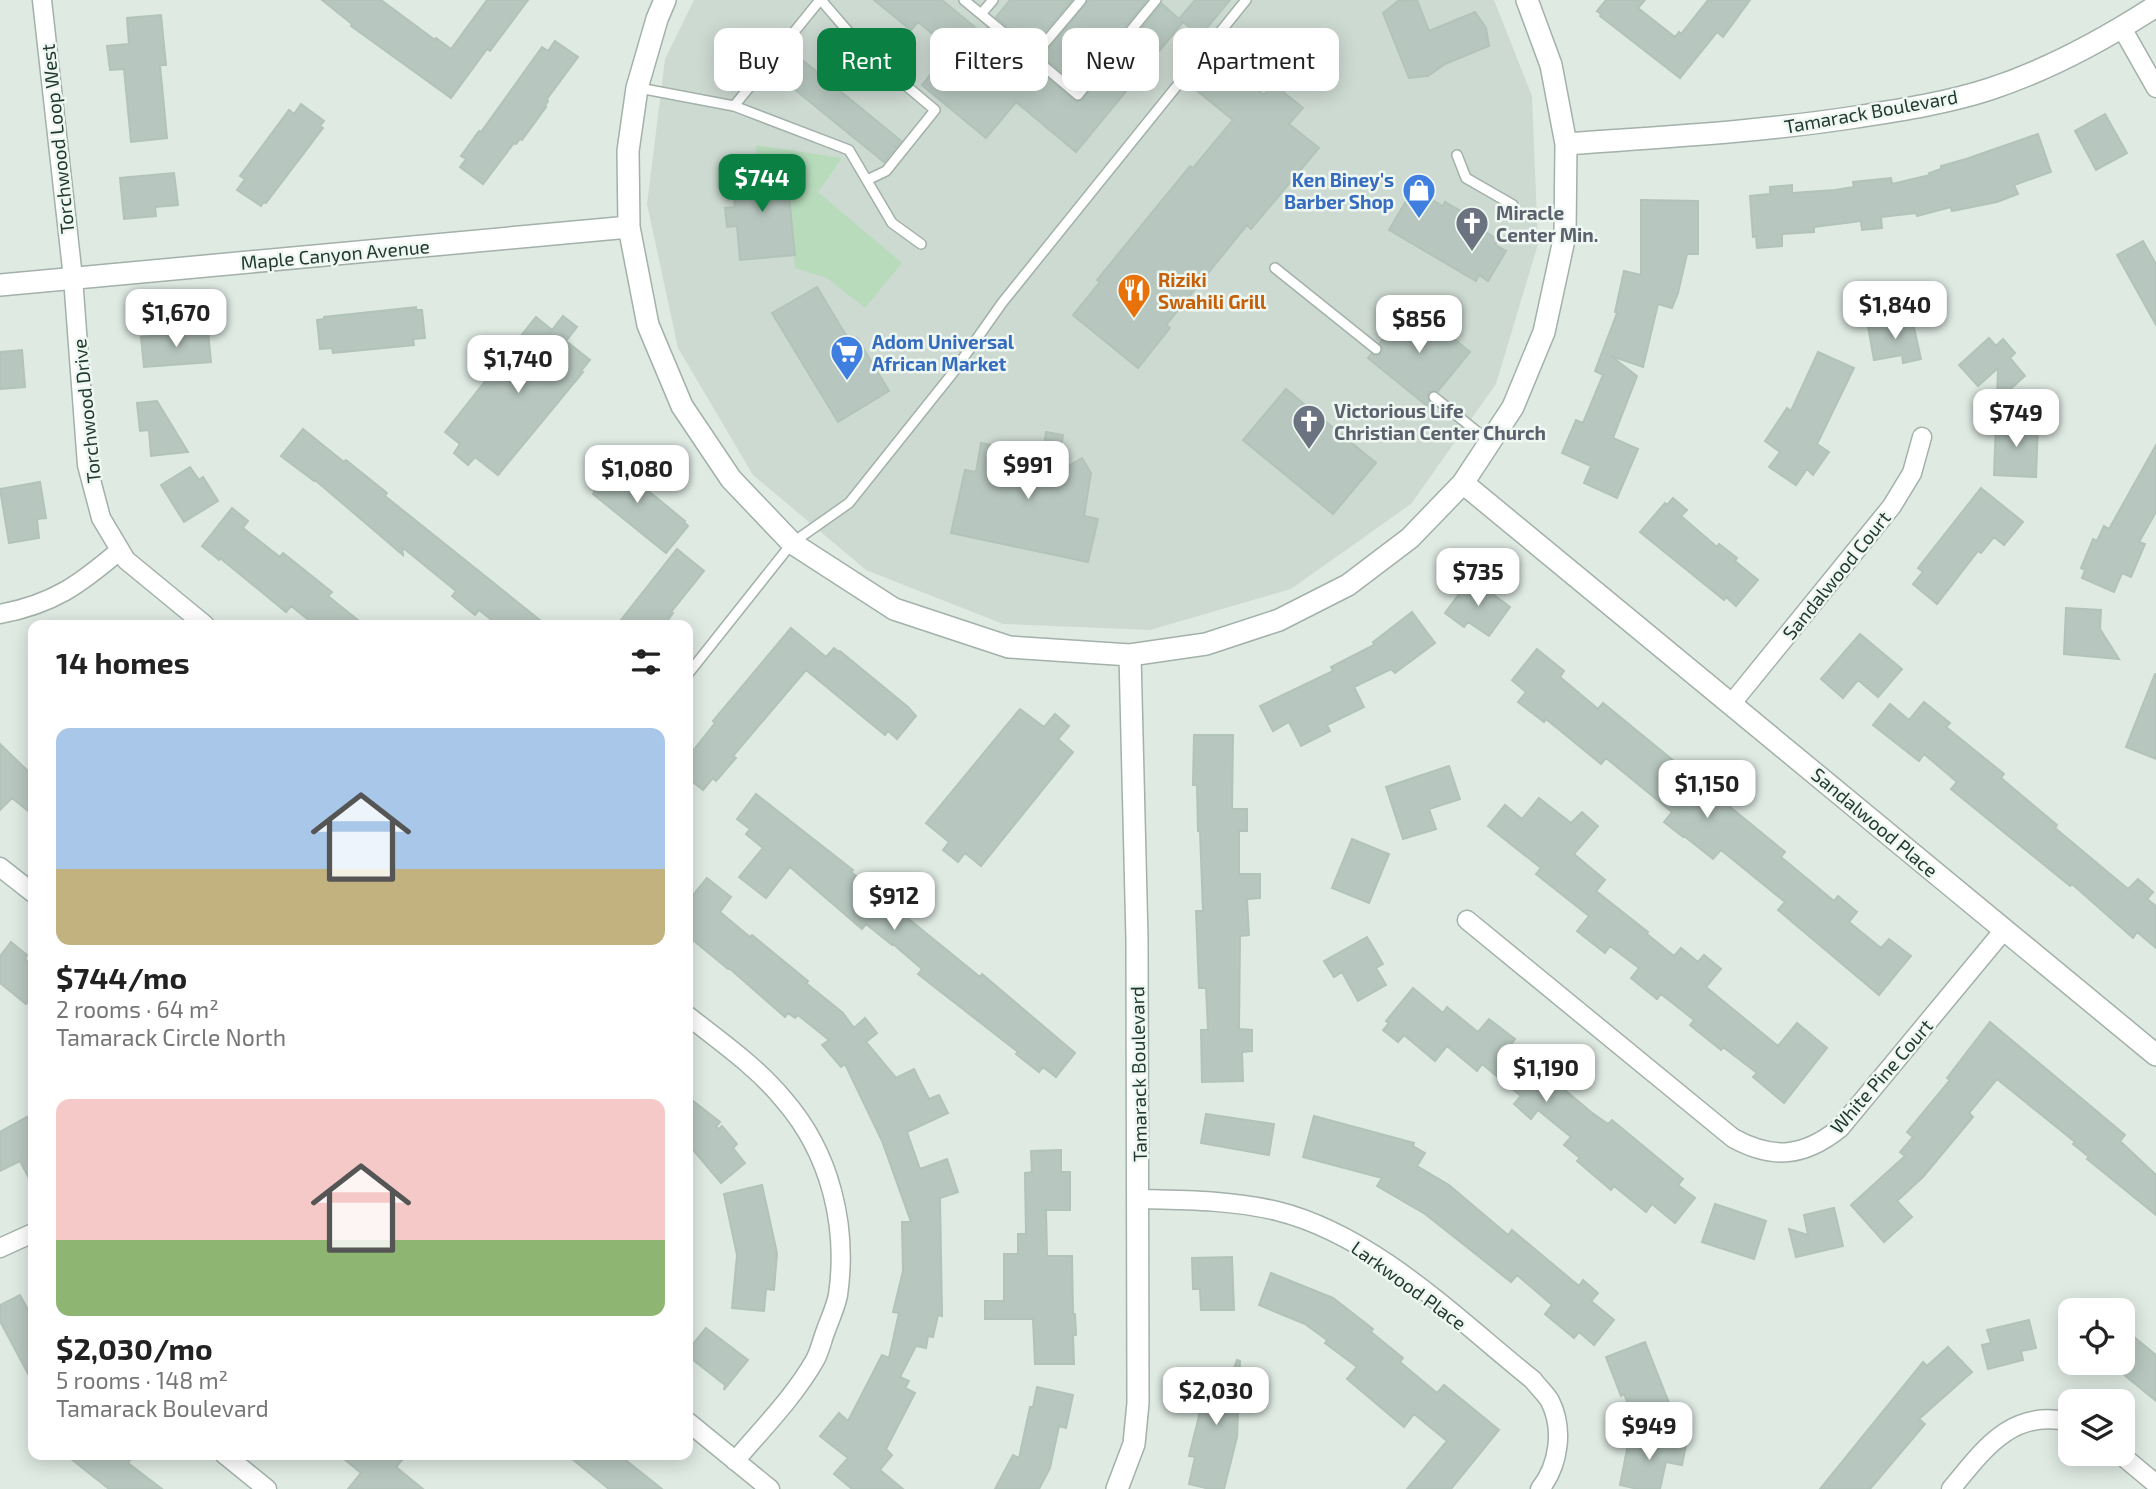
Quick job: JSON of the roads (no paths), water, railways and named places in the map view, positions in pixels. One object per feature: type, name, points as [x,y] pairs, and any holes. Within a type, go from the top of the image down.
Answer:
[{"type":"street","name":"Torchwood Loop West","points":[[42,0],[73,278]]},
{"type":"street","points":[[666,0],[657,19],[637,88],[628,151],[629,227],[648,325],[682,406],[731,479],[792,543],[894,609],[1009,647],[1130,655],[1206,643],[1279,620],[1348,584],[1410,538],[1463,483],[1513,407],[1544,332],[1565,235],[1566,144],[1551,65],[1527,0]]},
{"type":"street","name":"Tamarack Boulevard","points":[[1566,144],[1798,126],[1905,110],[1990,89],[2041,68],[2122,28],[2156,6]]},
{"type":"street","points":[[2122,28],[2156,88]]},
{"type":"street","name":"Maple Canyon Avenue","points":[[0,285],[629,227]]},
{"type":"street","name":"Torchwood Drive","points":[[73,278],[87,465],[101,518],[126,559],[199,620]]},
{"type":"street","name":"Sandalwood Court","points":[[1731,703],[1892,506],[1912,473],[1922,437]]},
{"type":"street","name":"Sandalwood Place","points":[[1463,483],[2156,1055]]},
{"type":"street","points":[[0,614],[29,609],[53,599],[75,586],[119,551]]},
{"type":"street","name":"Tamarack Boulevard","points":[[1118,1489],[1134,1444],[1138,1404],[1137,939],[1130,655]]},
{"type":"street","points":[[0,867],[28,889]]},
{"type":"street","name":"White Pine Court","points":[[1467,920],[1733,1138],[1750,1148],[1771,1153],[1791,1153],[1809,1148],[1826,1140],[1840,1128],[2004,930]]},
{"type":"street","points":[[693,1020],[762,1076],[785,1100],[805,1129],[823,1161],[833,1190],[840,1239],[837,1296],[815,1359],[786,1400],[735,1461]]},
{"type":"street","name":"Larkwood Place","points":[[1139,1199],[1230,1202],[1278,1211],[1321,1226],[1359,1245],[1412,1282],[1532,1380],[1549,1400],[1558,1423],[1558,1454],[1546,1482],[1540,1489]]},
{"type":"street","points":[[0,1248],[28,1235]]},
{"type":"street","points":[[1951,1489],[1982,1452],[2013,1425],[2058,1419]]},
{"type":"street","points":[[693,1426],[770,1489]]},
{"type":"street","points":[[231,1460],[267,1489]]},
{"type":"street","points":[[2134,1466],[2156,1484]]},
{"type":"lane","points":[[734,106],[821,0],[865,51],[935,110],[886,171],[867,180]]},
{"type":"lane","points":[[964,0],[998,28]]},
{"type":"lane","points":[[981,14],[993,0]]},
{"type":"lane","points":[[1048,39],[1081,0]]},
{"type":"lane","points":[[1048,70],[1078,95],[1156,0]]},
{"type":"lane","points":[[693,668],[792,543],[849,503],[952,374],[1002,303],[1246,0]]},
{"type":"lane","points":[[637,88],[734,106],[849,150],[892,223],[921,244]]},
{"type":"lane","points":[[1457,155],[1466,178],[1513,205]]},
{"type":"lane","points":[[1275,268],[1376,349]]},
{"type":"lane","points":[[1434,397],[1490,442]]},
{"type":"place","name":"Ken Biney's Barber Shop","points":[[1419,220]]},
{"type":"place","name":"Miracle Center Min.","points":[[1472,253]]},
{"type":"place","name":"Riziki Swahili Grill","points":[[1134,320]]},
{"type":"place","name":"Adom Universal African Market","points":[[847,382]]},
{"type":"place","name":"Victorious Life Christian Center Church","points":[[1309,451]]}]
